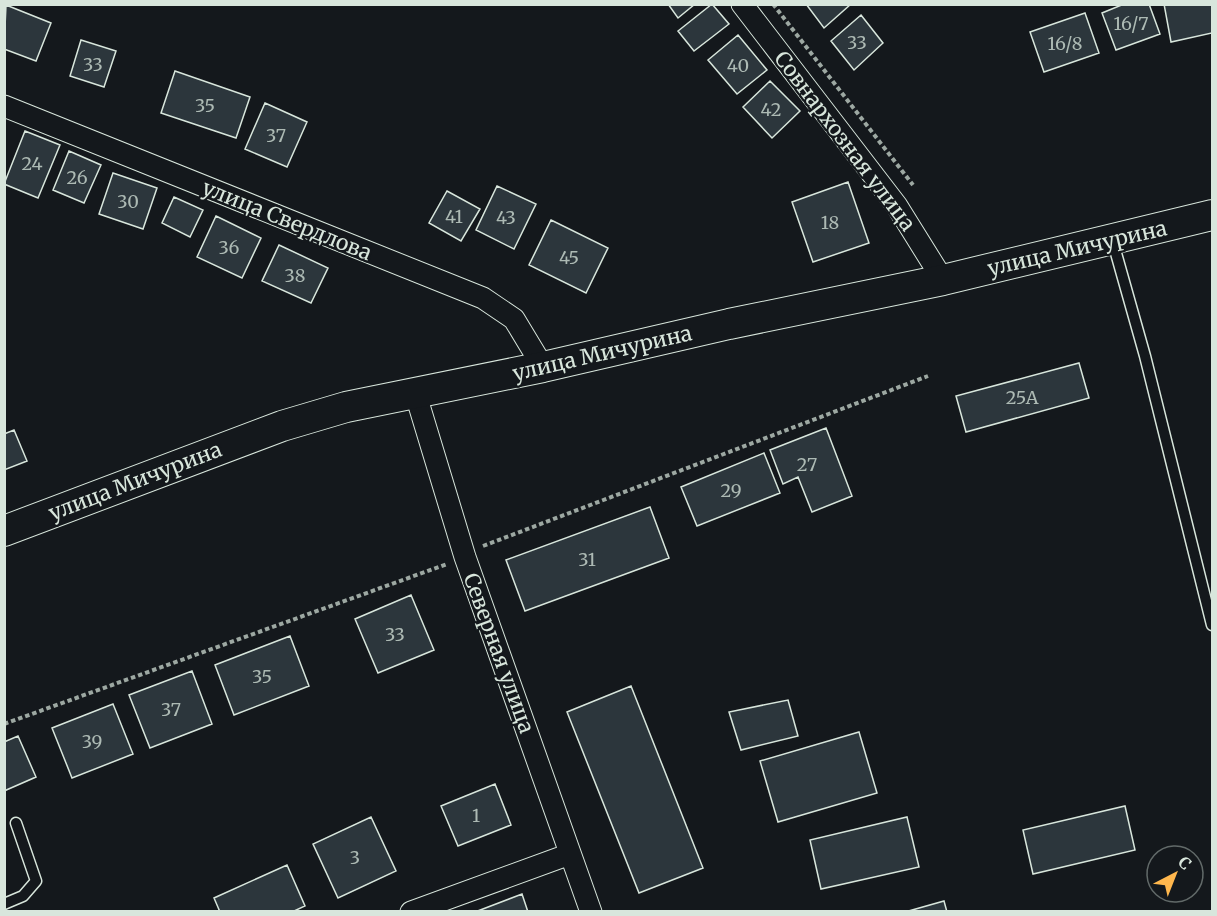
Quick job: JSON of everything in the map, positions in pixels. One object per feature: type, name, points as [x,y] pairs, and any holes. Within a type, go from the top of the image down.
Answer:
[{"type":"main road","name":"улица Мичурина","points":[[4,531],[282,426],[346,407],[543,368],[729,324],[943,280],[1212,215]]},
{"type":"street","name":"Совнархозная улица","points":[[742,4],[897,207],[943,280]]},
{"type":"street","name":"улица Свердлова","points":[[4,106],[483,298],[514,319],[543,368]]},
{"type":"street","name":"Северная улица","points":[[415,392],[465,557],[591,912]]},
{"type":"street","points":[[411,912],[570,854]]},
{"type":"lane","points":[[1112,239],[1145,356],[1212,625]]},
{"type":"lane","points":[[4,904],[23,896],[36,881],[16,823]]},
{"type":"path","points":[[773,4],[913,185]]},
{"type":"building","points":[[668,4],[695,4],[678,18]]},
{"type":"building","points":[[712,4],[729,24],[694,51],[678,31]]},
{"type":"building","points":[[806,4],[851,4],[824,28]]},
{"type":"building","points":[[1124,4],[1149,4],[1160,34],[1116,50],[1102,13]]},
{"type":"building","points":[[1164,4],[1212,4],[1212,33],[1171,42]]},
{"type":"building","points":[[6,5],[51,23],[36,61],[4,49]]},
{"type":"building","points":[[1085,13],[1099,53],[1044,72],[1030,32]]},
{"type":"building","points":[[861,15],[883,43],[854,70],[831,41]]},
{"type":"building","points":[[738,35],[767,70],[737,94],[708,60]]},
{"type":"building","points":[[81,40],[116,51],[104,87],[70,76]]},
{"type":"building","points":[[175,71],[250,97],[236,138],[161,113]]},
{"type":"building","points":[[770,81],[800,111],[772,138],[743,107]]},
{"type":"building","points":[[265,103],[307,122],[287,167],[245,149]]},
{"type":"building","points":[[25,131],[60,145],[38,198],[4,184]]},
{"type":"building","points":[[69,151],[101,165],[84,203],[53,190]]},
{"type":"building","points":[[113,173],[157,188],[143,229],[99,214]]},
{"type":"building","points":[[848,182],[869,243],[813,262],[792,202]]},
{"type":"building","points":[[497,186],[536,204],[514,249],[476,230]]},
{"type":"building","points":[[447,191],[480,209],[461,241],[429,223]]},
{"type":"building","points":[[174,197],[203,210],[190,237],[162,223]]},
{"type":"building","points":[[216,216],[261,238],[242,278],[197,257]]},
{"type":"building","points":[[551,220],[608,248],[586,293],[529,265]]},
{"type":"building","points":[[279,245],[328,268],[311,303],[262,281]]},
{"type":"building","points":[[1079,363],[1089,398],[966,432],[956,396]]},
{"type":"building","points":[[826,428],[852,496],[812,512],[798,477],[783,484],[770,450]]},
{"type":"building","points":[[14,430],[27,461],[4,470],[4,434]]},
{"type":"building","points":[[764,453],[780,493],[697,526],[681,487]]},
{"type":"building","points":[[650,507],[669,558],[525,611],[506,560]]},
{"type":"building","points":[[411,595],[434,650],[378,673],[355,619]]},
{"type":"building","points":[[290,636],[309,686],[234,715],[215,665]]},
{"type":"building","points":[[192,671],[212,724],[150,748],[129,695]]},
{"type":"building","points":[[631,686],[703,868],[639,893],[567,712]]},
{"type":"building","points":[[788,700],[798,736],[741,750],[729,712]]},
{"type":"building","points":[[113,704],[133,754],[72,778],[52,728]]},
{"type":"building","points":[[859,732],[877,793],[778,822],[760,761]]},
{"type":"building","points":[[18,736],[36,777],[4,791],[4,742]]},
{"type":"building","points":[[495,784],[511,825],[458,846],[441,806]]},
{"type":"building","points":[[1125,806],[1135,850],[1033,874],[1023,830]]},
{"type":"building","points":[[371,817],[396,871],[338,898],[313,844]]},
{"type":"building","points":[[907,817],[919,867],[821,889],[810,840]]},
{"type":"building","points":[[287,865],[305,906],[292,912],[220,912],[214,898]]},
{"type":"building","points":[[522,894],[528,912],[475,912]]},
{"type":"building","points":[[944,901],[947,912],[905,912]]}]
